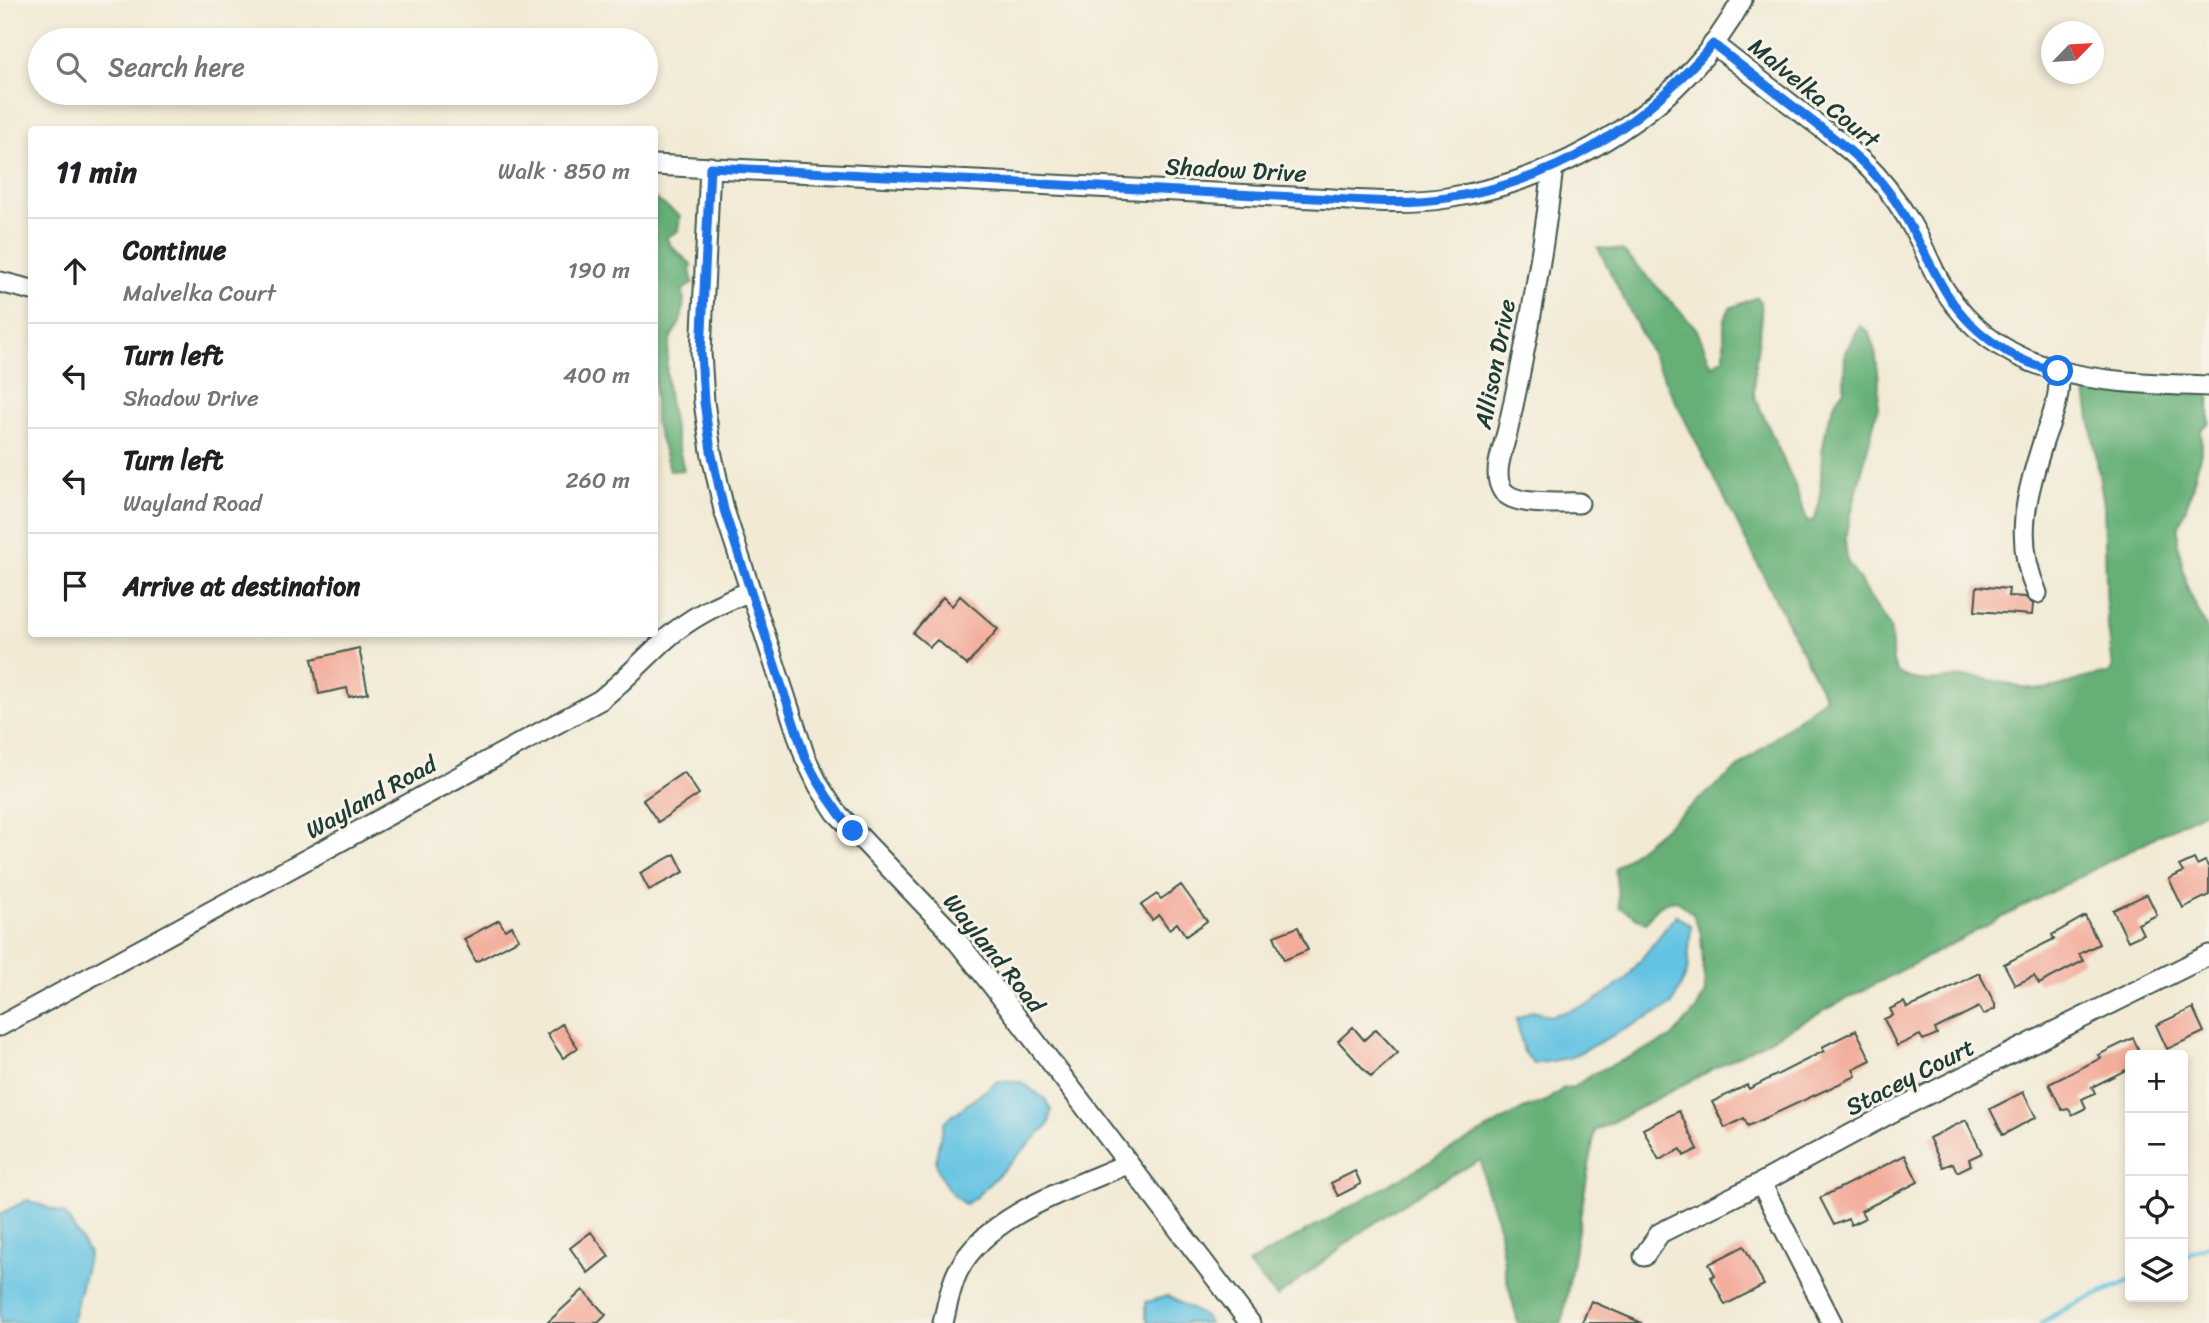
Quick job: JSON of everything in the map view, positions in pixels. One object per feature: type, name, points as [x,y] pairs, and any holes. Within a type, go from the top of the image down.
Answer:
[{"type":"street","name":"Shadow Drive","points":[[658,165],[1405,201],[1445,198],[1478,192],[1553,167],[1622,130],[1684,77],[1713,44],[1742,0]]},
{"type":"street","name":"Malvelka Court","points":[[1713,44],[1850,150],[1875,175],[1916,232],[1945,291],[1961,313],[1984,336],[2036,366],[2058,371],[2103,379],[2209,386]]},
{"type":"street","name":"Wayland Road","points":[[710,167],[701,352],[711,451],[724,510],[805,757],[824,794],[853,831],[946,928],[984,974],[1250,1323]]},
{"type":"street","name":"Allison Drive","points":[[1553,167],[1546,225],[1520,369],[1497,475],[1505,493],[1518,501],[1579,503]]},
{"type":"street","points":[[0,282],[28,289]]},
{"type":"street","points":[[2037,593],[2030,578],[2024,550],[2025,508],[2058,399],[2058,371]]},
{"type":"street","name":"Wayland Road","points":[[0,1026],[600,700],[624,682],[666,639],[686,624],[718,604],[751,591]]},
{"type":"street","name":"Stacey Court","points":[[1644,1256],[1660,1233],[1761,1183],[1898,1109],[2209,955]]},
{"type":"street","points":[[943,1323],[958,1271],[983,1238],[1024,1210],[1127,1164]]},
{"type":"street","points":[[1761,1183],[1832,1323]]},
{"type":"green space","points":[[658,201],[680,216],[678,231],[666,238],[692,265],[690,270],[693,283],[683,290],[682,314],[671,338],[667,357],[670,406],[684,470],[670,471],[658,431]]},
{"type":"green space","points":[[1598,248],[1622,250],[1696,328],[1712,366],[1724,358],[1724,320],[1730,308],[1757,297],[1761,303],[1761,314],[1754,395],[1794,483],[1808,523],[1815,518],[1820,501],[1822,453],[1827,424],[1836,400],[1844,389],[1845,352],[1860,326],[1868,331],[1875,351],[1879,379],[1878,407],[1845,538],[1847,561],[1890,628],[1896,670],[1911,678],[1933,681],[1969,677],[2040,689],[2109,674],[2113,669],[2107,618],[2104,505],[2085,387],[2209,396],[2209,424],[2201,430],[2202,448],[2190,496],[2178,529],[2178,545],[2188,590],[2209,633],[2209,809],[1595,1131],[1562,1323],[1518,1323],[1506,1276],[1497,1219],[1485,1186],[1481,1160],[1400,1206],[1277,1297],[1248,1264],[1523,1109],[1546,1101],[1564,1088],[1574,1087],[1592,1074],[1671,1038],[1696,1010],[1705,993],[1701,934],[1693,914],[1676,900],[1658,907],[1646,923],[1619,907],[1615,868],[1825,697]]},
{"type":"water","points":[[1676,915],[1691,926],[1687,973],[1672,1005],[1569,1058],[1534,1064],[1524,1052],[1516,1019],[1532,1011],[1551,1016],[1590,1004],[1625,980]]},
{"type":"water","points":[[998,1081],[1021,1082],[1045,1099],[1051,1110],[1049,1124],[975,1198],[965,1204],[946,1186],[937,1168],[937,1153],[944,1122]]},
{"type":"water","points":[[27,1200],[65,1214],[89,1253],[72,1323],[0,1323],[0,1214]]},
{"type":"water","points":[[1168,1296],[1205,1317],[1209,1323],[1149,1323],[1146,1317],[1146,1302]]},
{"type":"building","points":[[1977,586],[2009,589],[2008,596],[2025,597],[2033,604],[2032,615],[1975,611]]},
{"type":"building","points":[[960,596],[998,629],[967,665],[937,640],[930,647],[913,633],[943,597],[952,606]]},
{"type":"building","points":[[359,648],[368,693],[349,697],[347,688],[319,694],[312,659]]},
{"type":"building","points":[[684,772],[699,794],[658,822],[643,800]]},
{"type":"building","points":[[675,854],[684,872],[649,890],[640,873]]},
{"type":"building","points":[[2194,859],[2197,865],[2205,861],[2209,868],[2209,895],[2183,908],[2169,879],[2183,872],[2179,866]]},
{"type":"building","points":[[1181,885],[1207,921],[1186,936],[1177,923],[1169,929],[1159,915],[1152,920],[1141,905],[1157,894],[1161,899]]},
{"type":"building","points":[[2147,894],[2157,915],[2138,924],[2143,934],[2128,941],[2113,910]]},
{"type":"building","points":[[2085,916],[2099,944],[2079,954],[2083,961],[2039,984],[2034,976],[2015,985],[2004,964],[2054,939],[2052,935]]},
{"type":"building","points":[[499,920],[505,930],[512,926],[519,939],[476,962],[464,939]]},
{"type":"building","points":[[1298,927],[1308,950],[1284,960],[1274,936]]},
{"type":"building","points":[[1979,973],[1995,1009],[1983,1015],[1979,1007],[1935,1029],[1937,1034],[1923,1040],[1920,1035],[1897,1046],[1884,1019],[1893,1015],[1890,1009],[1904,1002],[1907,1008],[1922,1002]]},
{"type":"building","points":[[2193,1008],[2204,1032],[2167,1049],[2156,1025]]},
{"type":"building","points":[[562,1024],[578,1048],[563,1058],[547,1034]]},
{"type":"building","points":[[1353,1027],[1364,1040],[1376,1029],[1398,1053],[1371,1077],[1338,1041]]},
{"type":"building","points":[[1856,1030],[1871,1060],[1853,1069],[1856,1076],[1748,1126],[1744,1118],[1725,1128],[1712,1102],[1747,1085],[1749,1089],[1824,1051],[1822,1047]]},
{"type":"building","points":[[2133,1038],[2139,1050],[2125,1050],[2125,1070],[2092,1087],[2095,1093],[2082,1099],[2086,1108],[2072,1115],[2069,1109],[2062,1110],[2049,1084],[2101,1058],[2098,1055]]},
{"type":"building","points":[[2023,1092],[2036,1117],[2003,1135],[1990,1109]]},
{"type":"building","points":[[1679,1111],[1698,1149],[1684,1156],[1681,1149],[1659,1160],[1643,1129]]},
{"type":"building","points":[[1966,1120],[1982,1153],[1969,1159],[1971,1165],[1957,1172],[1953,1163],[1943,1167],[1929,1138]]},
{"type":"building","points":[[1905,1155],[1918,1182],[1861,1211],[1865,1218],[1851,1225],[1848,1219],[1834,1225],[1820,1198]]},
{"type":"building","points":[[1355,1171],[1361,1184],[1338,1196],[1331,1183]]},
{"type":"building","points":[[591,1232],[609,1256],[588,1273],[570,1248]]},
{"type":"building","points":[[1744,1246],[1764,1285],[1725,1305],[1711,1277],[1715,1275],[1709,1264]]},
{"type":"building","points":[[583,1290],[606,1315],[598,1323],[547,1323]]},
{"type":"building","points":[[1591,1301],[1642,1323],[1582,1323]]},
{"type":"waterway","points":[[2188,1255],[2209,1245]]},
{"type":"waterway","points":[[2042,1323],[2064,1309],[2125,1282]]},
{"type":"route","points":[[853,831],[836,812],[819,786],[805,757],[724,510],[711,451],[701,352],[710,167],[1314,198],[1405,201],[1445,198],[1517,181],[1586,151],[1622,130],[1655,104],[1713,44],[1850,150],[1875,175],[1916,232],[1945,291],[1961,313],[1984,336],[2036,366],[2058,371]]}]
